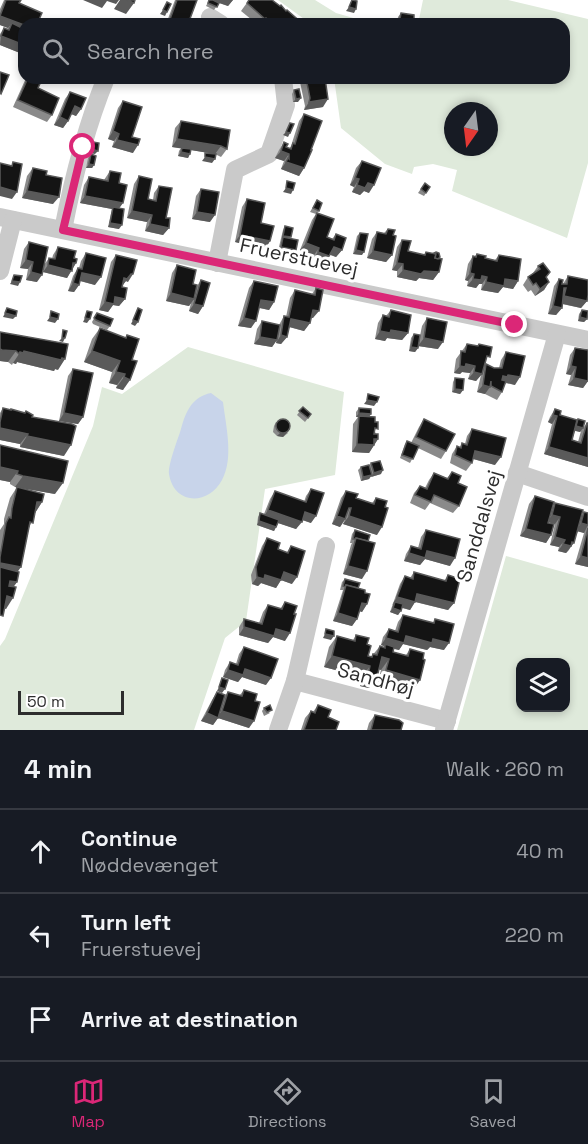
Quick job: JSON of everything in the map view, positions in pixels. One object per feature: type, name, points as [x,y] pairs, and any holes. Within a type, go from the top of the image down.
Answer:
[{"type":"street","points":[[63,230],[88,127],[104,84]]},
{"type":"street","points":[[217,263],[235,170],[269,154],[286,105],[284,84]]},
{"type":"street","points":[[0,271],[7,218]]},
{"type":"street","name":"Fruerstuevej","points":[[7,218],[588,340]]},
{"type":"street","name":"Sanddalsvej","points":[[445,725],[557,333]]},
{"type":"street","points":[[518,473],[588,497]]},
{"type":"street","points":[[278,730],[295,681],[326,546]]},
{"type":"street","name":"Sandhøj","points":[[295,681],[445,725]]},
{"type":"green space","points":[[278,0],[315,0],[336,13],[353,18],[303,18]]},
{"type":"green space","points":[[423,0],[508,0],[588,19],[588,163],[567,238],[452,191],[457,170],[433,164],[414,167],[412,174],[385,164],[341,128],[335,84],[570,84],[570,18],[419,18]]},
{"type":"green space","points":[[188,347],[344,392],[335,475],[265,489],[246,621],[225,638],[194,730],[0,730],[0,646],[5,639],[93,426],[102,387],[122,394]]},
{"type":"green space","points":[[506,556],[588,579],[588,730],[457,730]]},
{"type":"water","points":[[211,393],[223,402],[228,462],[222,480],[216,488],[200,498],[192,498],[177,492],[169,474],[170,464],[188,411],[194,401]]},
{"type":"building","points":[[6,0],[21,0],[19,3],[42,13],[40,18],[18,18],[18,23],[0,16]]},
{"type":"building","points":[[177,0],[197,0],[190,18],[170,18]]},
{"type":"building","points":[[209,0],[219,3],[217,7],[208,3]]},
{"type":"building","points":[[249,0],[272,0],[296,18],[264,18],[247,3]]},
{"type":"building","points":[[352,0],[357,1],[356,9],[349,7]]},
{"type":"building","points":[[167,2],[171,4],[167,12],[163,10]]},
{"type":"building","points":[[401,13],[414,15],[414,18],[400,18]]},
{"type":"building","points":[[12,23],[18,26],[18,43],[1,36],[4,28],[9,30]]},
{"type":"building","points":[[0,72],[9,75],[1,94],[0,93]]},
{"type":"building","points":[[25,84],[40,84],[38,88],[59,98],[52,115],[18,100]]},
{"type":"building","points":[[307,84],[326,84],[328,99],[309,102]]},
{"type":"building","points":[[299,89],[301,98],[296,99],[294,90]]},
{"type":"building","points":[[70,92],[86,98],[81,109],[75,106],[68,121],[60,117]]},
{"type":"building","points":[[123,101],[142,107],[132,137],[140,139],[138,145],[117,140],[119,134],[113,131]]},
{"type":"building","points":[[304,114],[322,121],[304,168],[286,162],[289,154],[281,151],[284,142],[288,144],[286,147],[291,149],[293,143],[295,144]]},
{"type":"building","points":[[181,121],[230,130],[227,149],[177,139]]},
{"type":"building","points":[[290,123],[294,124],[290,133],[286,132]]},
{"type":"building","points":[[93,142],[99,143],[98,151],[91,149]]},
{"type":"building","points":[[182,148],[191,149],[190,154],[181,152]]},
{"type":"building","points":[[205,153],[216,154],[215,159],[205,157]]},
{"type":"building","points":[[91,154],[96,156],[94,165],[89,164]]},
{"type":"building","points":[[362,161],[381,168],[374,185],[368,183],[365,188],[357,185],[359,179],[355,178]]},
{"type":"building","points":[[13,162],[22,164],[17,192],[0,187],[0,163],[12,166]]},
{"type":"building","points":[[33,168],[47,171],[46,175],[62,178],[59,197],[27,191]]},
{"type":"building","points":[[110,171],[121,173],[119,183],[127,185],[123,203],[85,196],[89,177],[108,181]]},
{"type":"building","points":[[139,176],[152,179],[148,199],[156,201],[159,186],[172,188],[166,218],[170,218],[169,228],[150,224],[152,215],[132,211]]},
{"type":"building","points":[[287,181],[295,183],[293,190],[286,188]]},
{"type":"building","points":[[425,183],[430,187],[426,193],[421,189]]},
{"type":"building","points":[[201,189],[219,192],[215,215],[197,212]]},
{"type":"building","points":[[247,199],[265,203],[261,223],[274,226],[270,241],[240,235]]},
{"type":"building","points":[[317,200],[322,203],[319,211],[313,208]]},
{"type":"building","points":[[113,207],[124,209],[122,225],[110,223]]},
{"type":"building","points":[[317,213],[334,219],[327,237],[334,240],[336,234],[346,238],[342,250],[334,247],[329,256],[318,252],[319,248],[306,243]]},
{"type":"building","points":[[285,226],[293,228],[291,237],[283,236]]},
{"type":"building","points":[[388,229],[395,230],[393,235],[396,236],[392,255],[373,251],[377,232],[386,234]]},
{"type":"building","points":[[360,233],[368,234],[364,252],[356,250]]},
{"type":"building","points":[[283,237],[298,240],[296,250],[281,247]]},
{"type":"building","points":[[402,240],[411,241],[408,251],[425,255],[426,252],[436,254],[435,258],[442,259],[439,272],[424,271],[421,274],[403,270],[403,264],[397,263]]},
{"type":"building","points":[[29,242],[48,247],[42,275],[31,272],[33,262],[26,260]]},
{"type":"building","points":[[58,247],[76,251],[74,258],[77,259],[76,263],[73,263],[72,271],[48,265],[49,258],[55,259]]},
{"type":"building","points":[[86,253],[106,258],[101,277],[82,273],[79,285],[73,283],[78,268],[82,269]]},
{"type":"building","points":[[434,253],[439,253],[438,259],[435,258]]},
{"type":"building","points":[[477,254],[497,261],[499,255],[521,259],[518,281],[505,279],[504,286],[486,282],[487,277],[482,276],[481,280],[473,279],[474,274],[470,273],[473,256],[476,257]]},
{"type":"building","points":[[116,255],[137,260],[133,274],[127,279],[124,278],[122,287],[127,288],[125,299],[115,297],[114,304],[105,302]]},
{"type":"building","points":[[543,263],[550,272],[546,277],[549,282],[540,289],[536,283],[533,285],[528,277],[540,269],[538,266]]},
{"type":"building","points":[[177,265],[196,270],[193,284],[197,285],[194,299],[171,293]]},
{"type":"building","points":[[14,275],[22,276],[20,282],[12,281]]},
{"type":"building","points":[[568,276],[588,280],[587,301],[564,296],[566,288],[564,288],[562,308],[553,306],[559,279],[563,280],[562,284],[567,284]]},
{"type":"building","points":[[201,280],[210,283],[203,306],[194,304]]},
{"type":"building","points":[[254,281],[278,286],[274,302],[261,300],[256,321],[244,318]]},
{"type":"building","points":[[316,288],[323,290],[319,311],[313,310],[310,323],[291,319],[287,337],[281,335],[284,316],[289,317],[295,290],[315,295]]},
{"type":"building","points":[[7,308],[17,311],[16,316],[5,313]]},
{"type":"building","points":[[138,308],[142,310],[138,322],[133,320]]},
{"type":"building","points":[[391,310],[411,315],[408,333],[380,331],[383,315],[389,317]]},
{"type":"building","points":[[582,310],[588,311],[587,319],[580,317]]},
{"type":"building","points":[[51,311],[59,314],[58,319],[50,317]]},
{"type":"building","points":[[87,311],[92,312],[90,319],[85,318]]},
{"type":"building","points":[[97,313],[113,319],[110,326],[94,318]]},
{"type":"building","points":[[427,318],[447,322],[443,342],[424,338]]},
{"type":"building","points":[[262,321],[280,325],[277,340],[260,337]]},
{"type":"building","points":[[100,328],[126,338],[127,335],[139,339],[132,360],[137,361],[130,380],[124,377],[125,374],[116,372],[120,361],[92,351]]},
{"type":"building","points":[[63,330],[67,331],[65,338],[62,338]]},
{"type":"building","points":[[0,332],[68,344],[65,359],[24,351],[19,354],[16,351],[2,350],[0,349]]},
{"type":"building","points":[[414,334],[420,335],[418,348],[411,347]]},
{"type":"building","points":[[467,344],[492,347],[482,374],[474,372],[475,366],[466,364],[465,367],[460,366],[461,351],[465,352]]},
{"type":"building","points":[[575,348],[588,350],[588,381],[574,378],[576,367],[571,366]]},
{"type":"building","points":[[506,352],[525,356],[520,377],[503,376],[502,380],[506,381],[502,392],[491,386],[491,381],[490,387],[483,385],[486,364],[494,368],[502,368]]},
{"type":"building","points":[[73,369],[93,373],[83,417],[64,413]]},
{"type":"building","points":[[455,378],[464,379],[463,390],[455,389]]},
{"type":"building","points":[[368,394],[379,397],[377,402],[367,400]]},
{"type":"building","points":[[303,407],[311,414],[308,418],[299,411]]},
{"type":"building","points":[[3,408],[25,413],[26,411],[33,415],[32,417],[76,426],[71,445],[0,428]]},
{"type":"building","points":[[359,408],[371,409],[371,414],[359,413]]},
{"type":"building","points":[[555,409],[561,411],[560,415],[577,420],[572,440],[581,443],[588,423],[588,458],[549,447],[557,416],[553,415]]},
{"type":"building","points":[[359,416],[375,417],[375,422],[378,422],[378,429],[375,428],[374,434],[378,434],[378,439],[374,439],[374,445],[357,444]]},
{"type":"building","points":[[280,419],[286,419],[290,426],[286,433],[280,433],[276,429],[276,423]]},
{"type":"building","points":[[424,419],[455,434],[446,451],[416,437]]},
{"type":"building","points":[[578,419],[585,421],[583,428],[576,426]]},
{"type":"building","points":[[472,429],[506,438],[501,457],[475,451],[472,463],[455,455],[457,446],[461,448],[462,443],[467,445]]},
{"type":"building","points":[[407,441],[419,446],[413,459],[402,455]]},
{"type":"building","points":[[0,445],[68,461],[63,483],[23,476],[17,474],[18,471],[0,467]]},
{"type":"building","points":[[380,461],[383,470],[374,473],[371,463]]},
{"type":"building","points":[[369,465],[372,475],[363,477],[361,467]]},
{"type":"building","points":[[452,472],[461,476],[458,483],[467,487],[459,506],[434,495],[431,502],[415,495],[420,486],[427,489],[434,473],[448,479]]},
{"type":"building","points":[[17,487],[44,494],[42,502],[37,502],[33,523],[30,522],[21,567],[0,563],[6,523],[9,517],[11,518]]},
{"type":"building","points":[[311,489],[324,493],[316,516],[305,512],[302,522],[268,510],[275,491],[306,502]]},
{"type":"building","points":[[346,491],[358,494],[356,498],[374,504],[376,498],[387,501],[385,507],[388,508],[382,527],[349,516],[351,508],[345,519],[337,516]]},
{"type":"building","points":[[535,496],[554,502],[548,523],[554,524],[551,535],[526,529]]},
{"type":"building","points":[[555,503],[583,510],[574,543],[572,542],[571,546],[563,544],[565,540],[555,537],[560,517],[552,515]]},
{"type":"building","points":[[584,512],[588,513],[588,525],[581,523]]},
{"type":"building","points":[[260,513],[279,520],[276,527],[259,521]]},
{"type":"building","points":[[588,528],[588,558],[581,556]]},
{"type":"building","points":[[355,530],[370,535],[368,541],[353,539]]},
{"type":"building","points":[[426,530],[460,539],[455,558],[427,551],[425,558],[409,553],[411,546],[421,549]]},
{"type":"building","points":[[267,538],[280,543],[278,549],[288,553],[291,546],[305,551],[297,577],[284,572],[281,580],[265,575],[264,579],[257,577],[256,567]]},
{"type":"building","points":[[356,538],[375,543],[367,571],[348,566]]},
{"type":"building","points":[[0,567],[19,572],[17,582],[10,581],[9,586],[16,587],[13,598],[7,596],[3,616],[0,615]]},
{"type":"building","points":[[414,572],[446,581],[448,575],[460,579],[454,603],[417,594],[415,602],[397,597],[405,576],[413,579]]},
{"type":"building","points":[[345,579],[360,583],[358,588],[343,586]]},
{"type":"building","points":[[346,585],[365,590],[365,593],[370,594],[367,604],[362,603],[357,619],[338,613]]},
{"type":"building","points":[[285,602],[297,606],[290,633],[276,629],[274,636],[244,627],[244,619],[262,624],[268,605],[282,609]]},
{"type":"building","points":[[395,602],[403,604],[401,611],[393,608]]},
{"type":"building","points":[[403,615],[434,623],[435,619],[454,624],[449,643],[433,639],[432,643],[406,636],[404,643],[386,638],[389,629],[398,632]]},
{"type":"building","points":[[326,629],[334,631],[334,636],[325,634]]},
{"type":"building","points":[[356,635],[369,638],[367,644],[371,646],[368,656],[377,655],[380,646],[385,648],[385,644],[394,647],[393,652],[408,656],[410,649],[424,653],[423,659],[425,660],[420,680],[386,670],[389,659],[382,657],[377,677],[368,675],[370,666],[332,656],[337,636],[355,641]]},
{"type":"building","points":[[244,647],[278,659],[271,678],[245,669],[243,675],[228,670],[230,662],[238,665]]},
{"type":"building","points":[[222,678],[228,680],[225,689],[219,687]]},
{"type":"building","points":[[244,690],[257,694],[255,701],[260,702],[254,721],[222,711],[228,692],[242,696]]},
{"type":"building","points":[[217,692],[225,695],[218,718],[207,713]]},
{"type":"building","points":[[270,705],[272,710],[267,712],[264,708]]},
{"type":"building","points":[[318,705],[331,710],[328,717],[339,722],[336,730],[304,730],[311,711],[315,713]]},
{"type":"building","points":[[375,715],[399,720],[403,723],[401,730],[371,730]]},
{"type":"route","points":[[83,147],[63,230],[515,325]]}]
